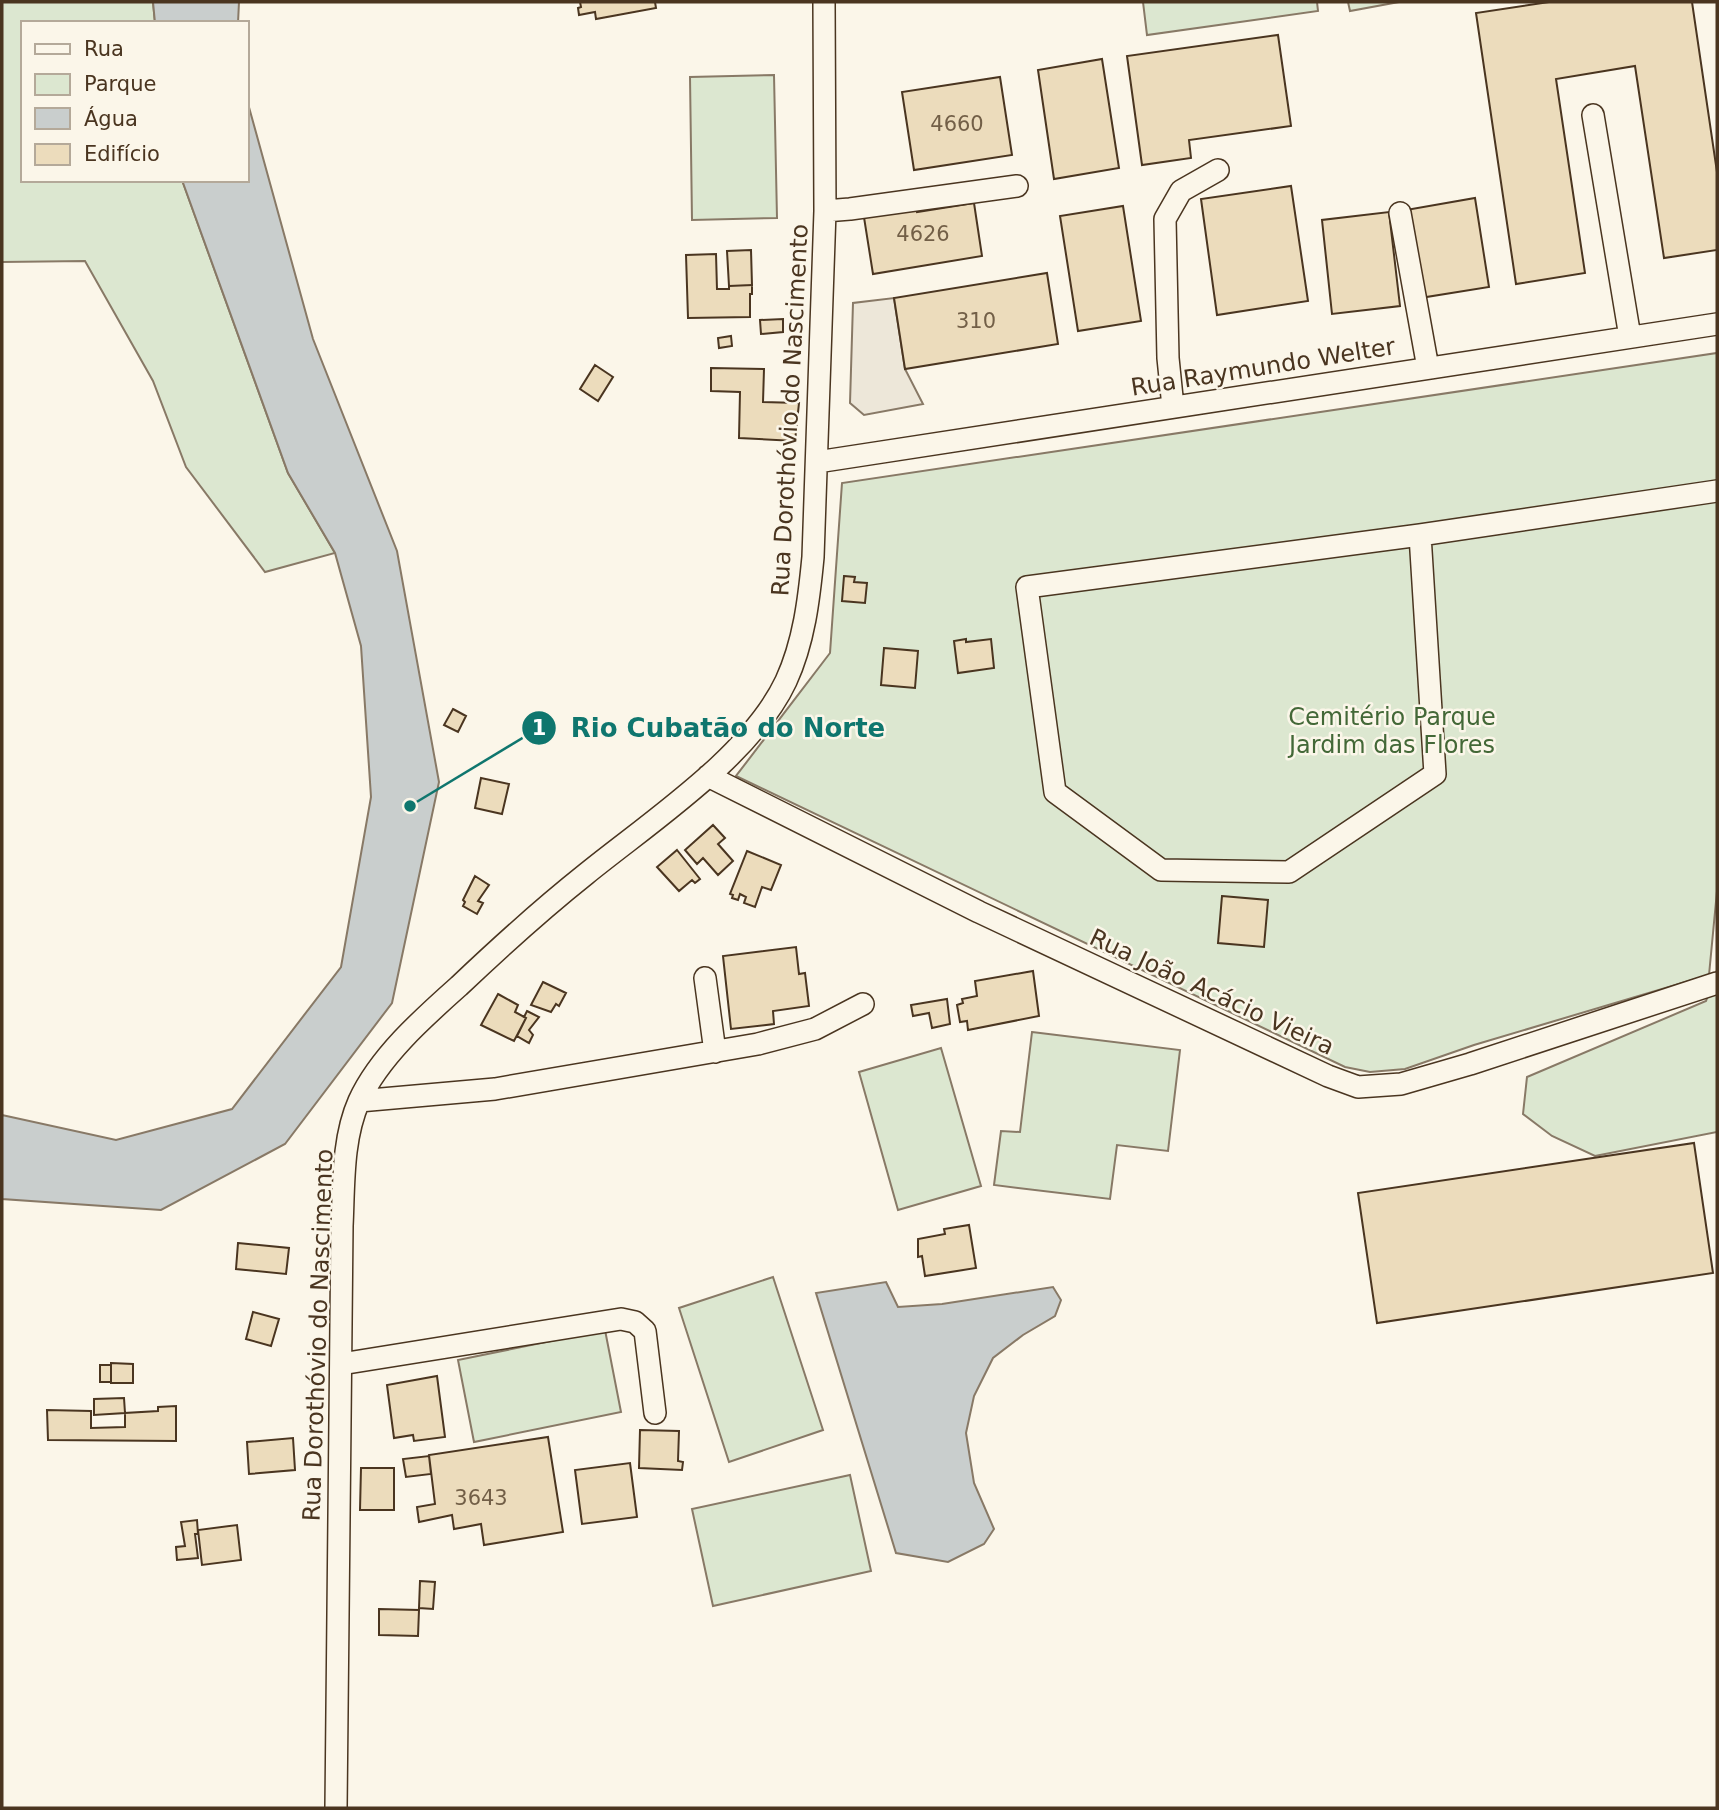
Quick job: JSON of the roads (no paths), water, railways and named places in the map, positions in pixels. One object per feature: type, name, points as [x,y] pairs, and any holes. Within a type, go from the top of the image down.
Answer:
[{"type":"street","name":"Rua Dorothóvio do Nascimento","points":[[337,1808],[344,1185],[352,1121],[359,1101],[376,1074],[412,1028],[538,912],[709,776],[760,723],[786,682],[794,662],[810,587],[817,462],[824,211],[824,2]]},
{"type":"street","points":[[1593,115],[1630,337]]},
{"type":"street","points":[[1172,407],[1168,358],[1165,219],[1181,191],[1218,170]]},
{"type":"street","points":[[824,211],[1017,186]]},
{"type":"street","points":[[1400,213],[1428,368]]},
{"type":"street","name":"Rua Raymundo Welter","points":[[817,462],[1717,324]]},
{"type":"street","points":[[1420,535],[1434,774],[1289,872],[1161,870],[1055,792],[1027,587],[1420,535],[1717,491]]},
{"type":"street","name":"Rua João Acácio Vieira","points":[[709,776],[979,912],[1328,1076],[1358,1087],[1401,1084],[1447,1071],[1717,982]]},
{"type":"street","points":[[705,978],[715,1052]]},
{"type":"street","points":[[359,1101],[495,1089],[758,1044],[815,1029],[863,1004]]},
{"type":"street","points":[[341,1364],[621,1319],[635,1322],[645,1331],[655,1413]]},
{"type":"water","points":[[153,2],[239,2],[238,21],[155,21]]},
{"type":"water","points":[[248,104],[313,339],[397,551],[439,782],[392,1003],[285,1144],[161,1210],[2,1199],[2,1115],[116,1140],[232,1109],[341,967],[371,797],[361,646],[335,553],[288,473],[183,182],[248,182]]},
{"type":"water","points":[[886,1282],[898,1307],[942,1304],[1053,1287],[1061,1300],[1055,1316],[1023,1335],[993,1358],[974,1396],[966,1433],[974,1483],[994,1529],[984,1544],[948,1562],[896,1553],[816,1293]]},
{"type":"place","name":"Rio Cubatão do Norte","points":[[410,806]]},
{"type":"park label","name":"Cemitério Parque Jardim das Flores","points":[[1392,731]]}]
